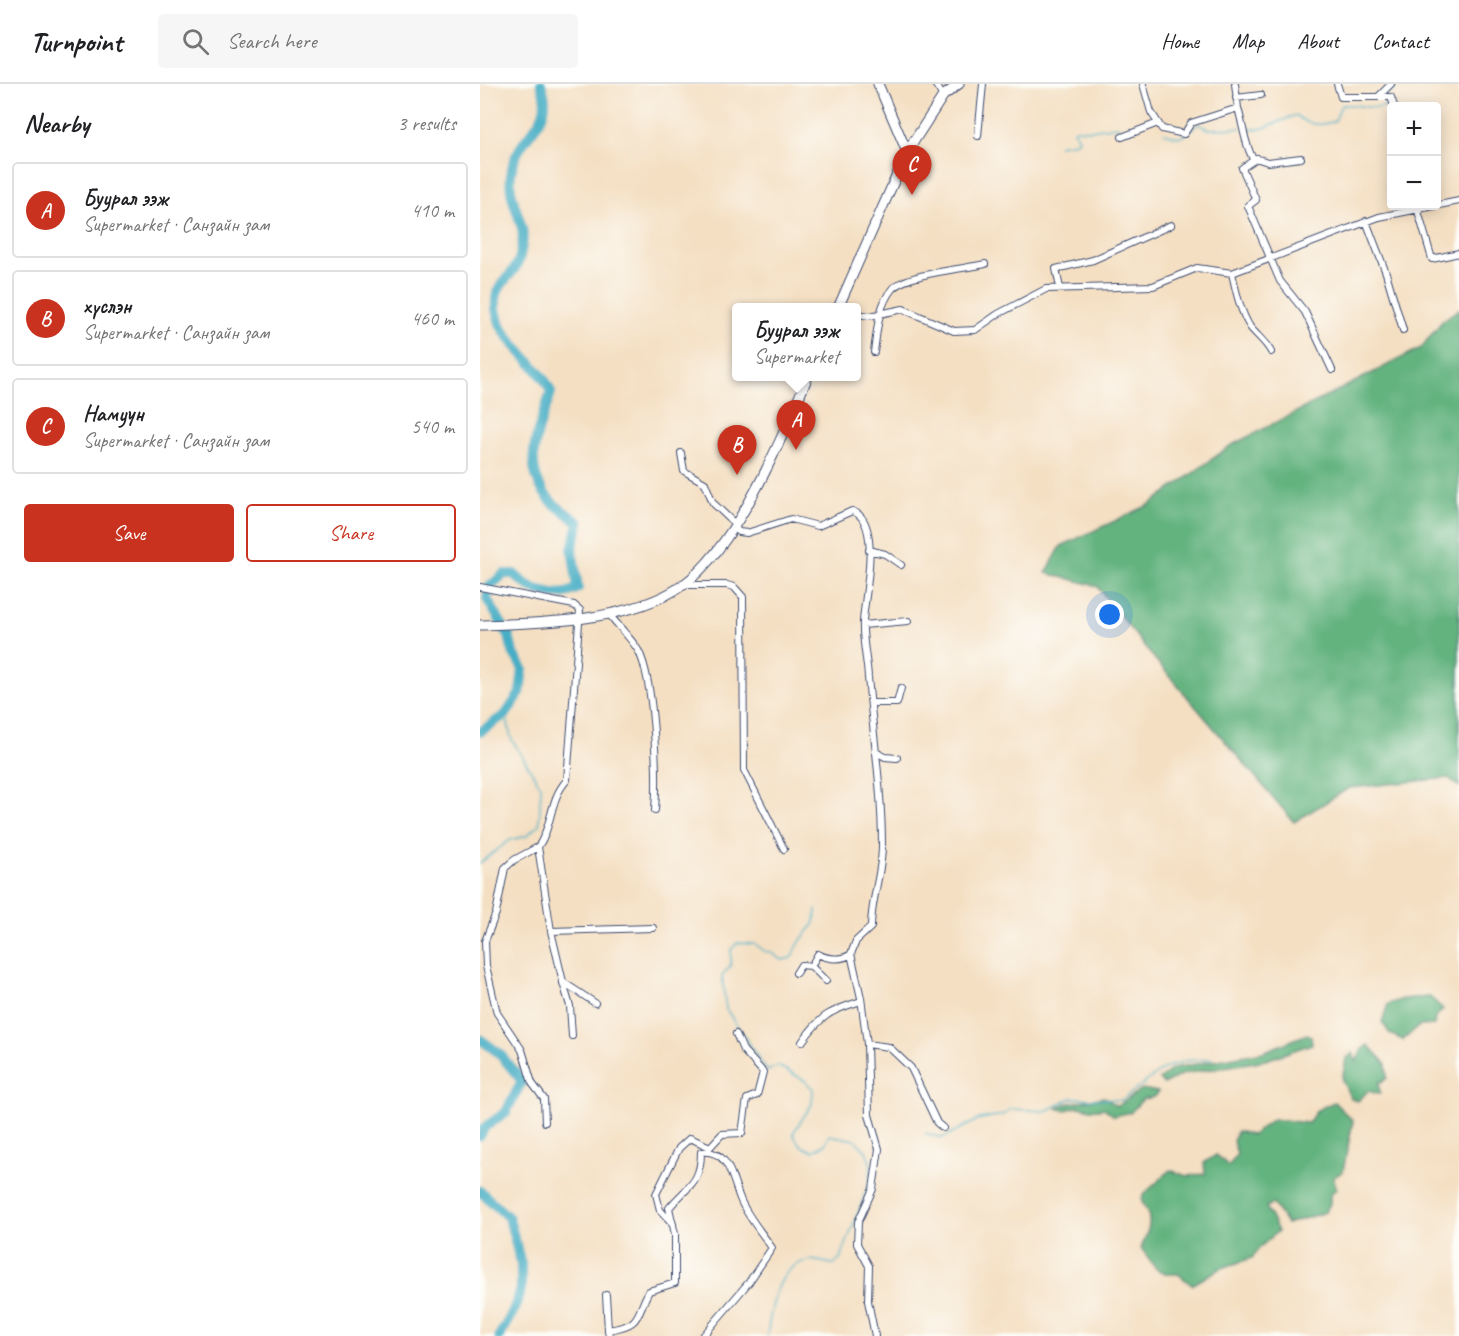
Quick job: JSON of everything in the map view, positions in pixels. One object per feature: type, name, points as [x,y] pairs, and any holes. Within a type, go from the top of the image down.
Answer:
[{"type":"main road","points":[[878,84],[907,152]]},
{"type":"main road","points":[[840,303],[907,152],[943,96],[959,84]]},
{"type":"main road","points":[[481,625],[538,623],[609,614],[642,604],[682,585],[709,561],[735,526],[785,431],[806,381]]},
{"type":"street","points":[[935,84],[943,96]]},
{"type":"street","points":[[978,136],[983,84]]},
{"type":"street","points":[[1143,84],[1151,112],[1162,129],[1184,134],[1191,123],[1238,108]]},
{"type":"street","points":[[1235,84],[1238,108],[1244,126],[1245,144],[1252,157],[1268,162],[1301,158]]},
{"type":"street","points":[[1337,84],[1341,97],[1391,97],[1393,102]]},
{"type":"street","points":[[1378,97],[1391,84]]},
{"type":"street","points":[[1236,98],[1261,95]]},
{"type":"street","points":[[1122,137],[1158,123]]},
{"type":"street","points":[[1257,158],[1242,168],[1256,200],[1248,206],[1280,281],[1305,312],[1332,370]]},
{"type":"street","points":[[1441,205],[1459,201]]},
{"type":"street","points":[[861,314],[880,315],[903,309],[954,331],[975,330],[1046,289],[1153,286],[1197,268],[1232,273],[1366,221],[1417,210]]},
{"type":"street","points":[[1422,210],[1432,259],[1459,253]]},
{"type":"street","points":[[1366,221],[1386,273],[1403,330]]},
{"type":"street","points":[[1060,288],[1056,269],[1093,260],[1171,225]]},
{"type":"street","points":[[874,352],[880,315],[893,289],[908,280],[985,264]]},
{"type":"street","points":[[1232,273],[1246,319],[1252,329],[1265,341],[1271,352]]},
{"type":"street","points":[[681,453],[684,471],[705,483],[713,503],[739,532],[747,533],[795,518],[818,526],[852,511],[862,518],[870,532],[863,625],[876,752],[882,848],[876,892],[871,900],[871,927],[856,941],[851,954],[867,1044],[869,1115],[879,1149],[873,1189],[858,1222],[857,1244],[869,1266],[868,1301],[875,1336]]},
{"type":"street","points":[[869,550],[885,554],[901,565]]},
{"type":"street","points":[[682,585],[727,585],[734,587],[743,597],[744,770],[784,849]]},
{"type":"street","points":[[480,587],[574,605],[580,610],[582,618],[573,679],[567,780],[558,789],[547,831],[538,847],[514,860],[505,868],[496,913],[485,940],[486,966],[496,1013],[522,1050],[532,1083],[544,1099],[545,1122]]},
{"type":"street","points":[[609,614],[638,651],[642,663],[648,689],[657,784],[655,810]]},
{"type":"street","points":[[863,625],[909,621]]},
{"type":"street","points":[[871,703],[897,703],[901,688]]},
{"type":"street","points":[[876,752],[885,757],[897,758]]},
{"type":"street","points":[[538,847],[551,931],[570,1006],[572,1036]]},
{"type":"street","points":[[551,931],[653,928]]},
{"type":"street","points":[[811,966],[818,954],[826,958],[847,957],[851,954]]},
{"type":"street","points":[[796,973],[801,965],[811,966],[826,981]]},
{"type":"street","points":[[563,982],[595,1003]]},
{"type":"street","points":[[802,1042],[822,1017],[861,1001]]},
{"type":"street","points":[[673,1224],[660,1210],[656,1194],[679,1148],[690,1138],[710,1147],[722,1134],[742,1133],[747,1099],[757,1095],[761,1085],[763,1072],[743,1050],[736,1034]]},
{"type":"street","points":[[867,1044],[889,1047],[911,1068],[937,1123],[944,1128]]},
{"type":"street","points":[[606,1295],[609,1333],[630,1326],[642,1311],[649,1291],[675,1283],[673,1224],[669,1208],[695,1182],[701,1166],[701,1152],[718,1153],[736,1183],[741,1202],[772,1248],[749,1282],[703,1336]]},
{"type":"green space","points":[[1459,309],[1459,787],[1449,778],[1349,788],[1294,822],[1148,651],[1097,586],[1046,573],[1061,546],[1149,505],[1230,446],[1421,348],[1442,321]]},
{"type":"green space","points":[[1430,997],[1443,1009],[1435,1018],[1434,1025],[1419,1026],[1403,1040],[1390,1034],[1382,1022],[1388,1004],[1403,999]]},
{"type":"green space","points":[[1307,1034],[1311,1036],[1312,1044],[1266,1060],[1183,1074],[1164,1084],[1159,1080],[1174,1068],[1263,1052]]},
{"type":"green space","points":[[1368,1045],[1386,1064],[1387,1078],[1379,1083],[1380,1094],[1368,1091],[1358,1101],[1351,1099],[1342,1080],[1346,1059],[1353,1053],[1356,1062],[1362,1049]]},
{"type":"green space","points":[[1142,1089],[1158,1092],[1154,1097],[1143,1099],[1131,1112],[1114,1116],[1104,1108],[1078,1107],[1066,1110],[1057,1108],[1066,1104],[1104,1097],[1117,1106]]},
{"type":"green space","points":[[1334,1102],[1353,1121],[1343,1171],[1333,1178],[1337,1189],[1330,1194],[1330,1204],[1325,1212],[1287,1224],[1273,1204],[1266,1207],[1278,1231],[1252,1258],[1219,1269],[1192,1285],[1178,1274],[1167,1274],[1156,1269],[1141,1248],[1149,1225],[1148,1214],[1142,1202],[1143,1195],[1170,1170],[1187,1176],[1205,1174],[1204,1163],[1216,1155],[1229,1166],[1237,1154],[1233,1141],[1237,1131],[1252,1135],[1273,1119],[1308,1123],[1317,1110]]},
{"type":"waterway","points":[[480,732],[506,714],[520,693],[523,669],[513,652],[509,636],[487,599],[489,587],[504,574],[514,574],[527,585],[552,594],[570,592],[578,588],[572,549],[579,523],[553,503],[542,490],[536,477],[534,463],[537,435],[551,392],[545,380],[508,337],[497,313],[497,293],[516,267],[523,234],[511,188],[511,171],[519,150],[542,117],[545,97],[541,84]]},
{"type":"waterway","points":[[1389,94],[1399,84]]},
{"type":"waterway","points":[[1246,128],[1261,129],[1296,115],[1310,123],[1330,123],[1335,121],[1341,105],[1384,107],[1387,98]]},
{"type":"waterway","points":[[1164,133],[1180,137],[1198,124],[1209,129],[1241,128]]},
{"type":"waterway","points":[[1058,145],[1077,142],[1079,139],[1074,131],[1076,129],[1091,130],[1117,126],[1123,132],[1131,130]]},
{"type":"waterway","points":[[480,863],[510,840],[526,836],[539,825],[541,787],[511,738],[506,714]]},
{"type":"waterway","points":[[768,951],[782,960],[791,958],[801,940],[815,923],[816,909]]},
{"type":"waterway","points":[[766,952],[755,944],[737,943],[731,950],[731,965],[722,976],[726,1009],[767,1071],[778,1066],[804,1080],[813,1089],[812,1104],[793,1133],[798,1142],[813,1151],[825,1144],[829,1135],[855,1140],[866,1151],[871,1165],[870,1181],[840,1260],[834,1264],[806,1261],[787,1272],[776,1292],[767,1336]]},
{"type":"waterway","points":[[480,1039],[499,1053],[522,1081],[506,1112],[484,1128],[480,1136]]},
{"type":"waterway","points":[[925,1133],[942,1138],[980,1119],[1003,1115],[1010,1109],[1045,1111],[1072,1098],[1122,1100],[1163,1069],[1184,1061],[1212,1059]]},
{"type":"waterway","points":[[480,1191],[509,1218],[521,1264],[521,1289],[513,1312],[499,1336]]},
{"type":"place","name":"Намуун","points":[[912,195]]},
{"type":"place","name":"Буурал ээж","points":[[796,450]]},
{"type":"place","name":"хүслэн","points":[[737,475]]}]
